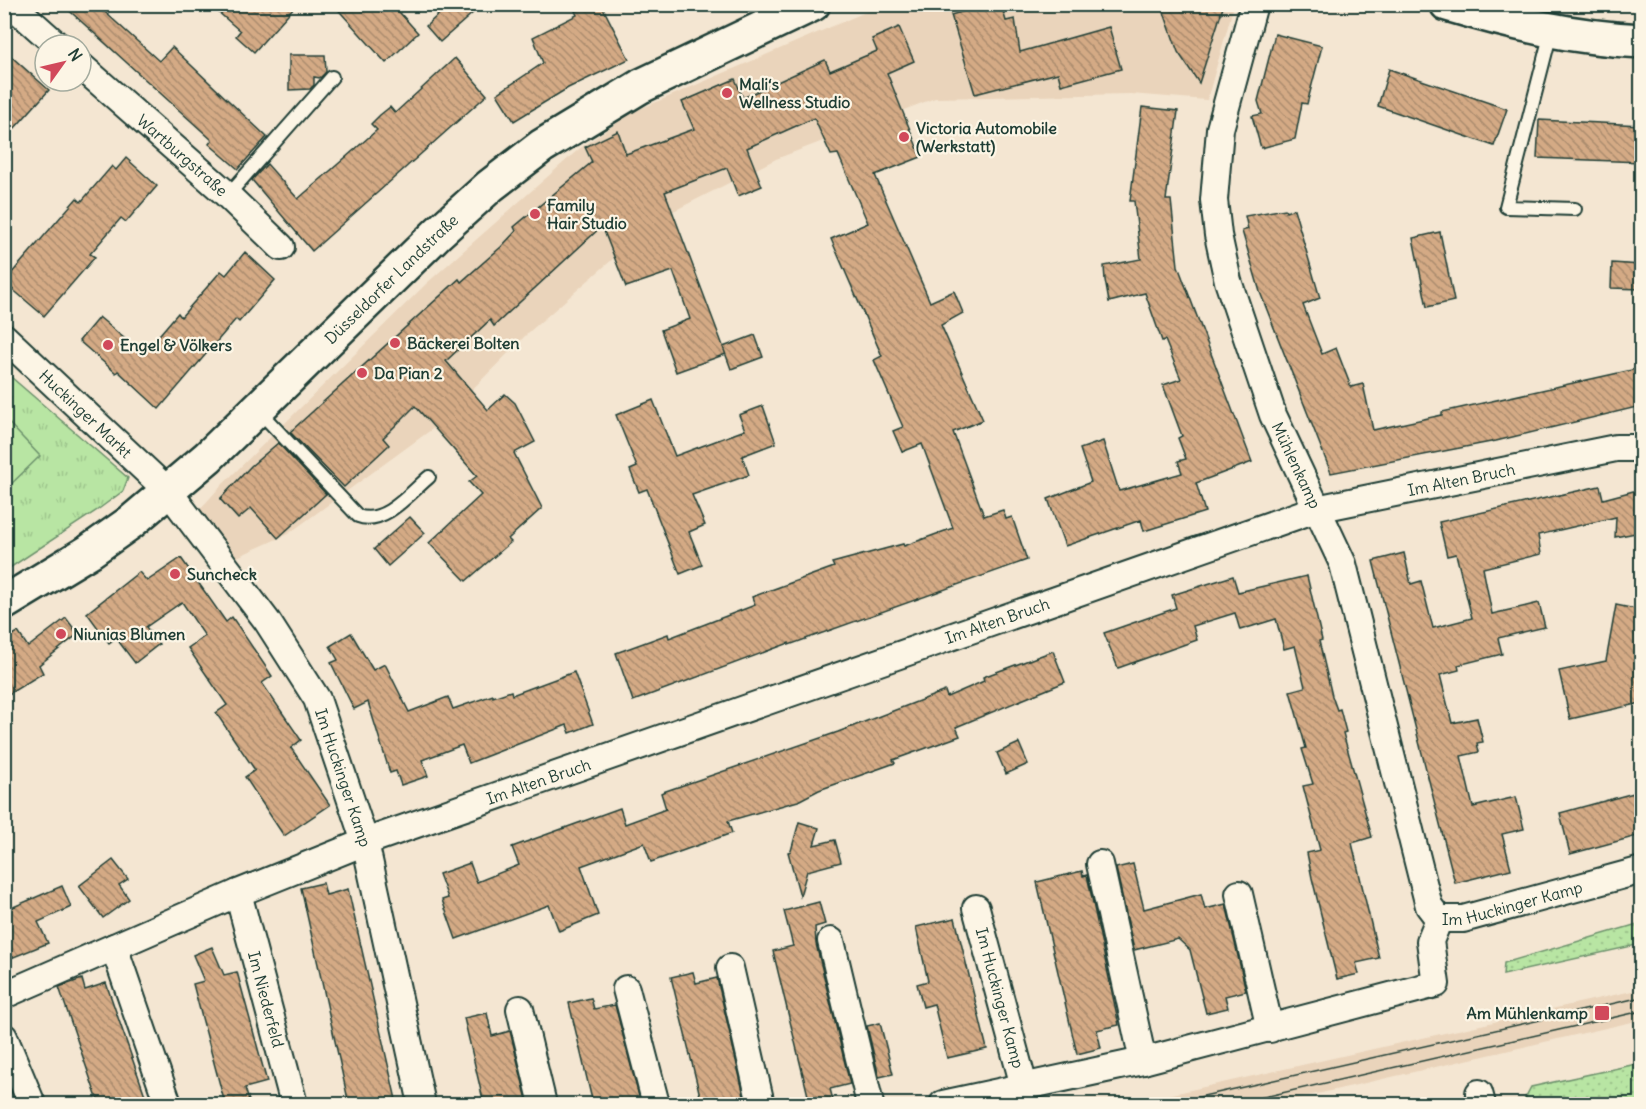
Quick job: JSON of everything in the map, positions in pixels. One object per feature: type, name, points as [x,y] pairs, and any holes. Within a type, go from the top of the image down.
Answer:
[{"type":"main road","name":"Düsseldorfer Landstraße","points":[[4,603],[90,551],[169,492],[438,233],[490,186],[543,146],[641,86],[813,4]]},
{"type":"main road","points":[[1447,4],[1518,25],[1606,40],[1641,41]]},
{"type":"street","points":[[11,4],[44,33]]},
{"type":"street","name":"Mühlenkamp","points":[[1254,4],[1220,129],[1214,200],[1218,235],[1228,281],[1273,415],[1343,564],[1429,906],[1439,919]]},
{"type":"street","name":"Wartburgstraße","points":[[93,77],[228,195],[281,247]]},
{"type":"street","name":"Huckinger Markt","points":[[4,336],[169,492]]},
{"type":"street","name":"Im Alten Bruch","points":[[365,842],[1316,509],[1616,448],[1641,448]]},
{"type":"street","name":"Im Huckinger Kamp","points":[[169,492],[267,621],[317,699],[365,842],[422,1104]]},
{"type":"street","points":[[4,995],[238,893],[365,842]]},
{"type":"street","points":[[1100,864],[1143,1061]]},
{"type":"street","name":"Im Huckinger Kamp","points":[[943,1104],[1143,1061],[1436,984],[1430,941],[1439,919],[1463,920],[1641,870]]},
{"type":"street","name":"Im Niederfeld","points":[[238,893],[294,1104]]},
{"type":"street","points":[[1239,894],[1270,1029]]},
{"type":"street","name":"Im Huckinger Kamp","points":[[976,908],[1024,1086]]},
{"type":"street","points":[[831,941],[870,1104]]},
{"type":"street","points":[[114,947],[168,1104]]},
{"type":"street","points":[[730,968],[761,1104]]},
{"type":"street","points":[[626,989],[656,1104]]},
{"type":"street","points":[[520,1009],[543,1104]]},
{"type":"street","points":[[4,1037],[32,1104]]},
{"type":"lane","points":[[1552,31],[1506,207],[1575,209]]},
{"type":"lane","points":[[228,195],[332,77]]},
{"type":"lane","points":[[257,409],[358,516],[366,519],[378,517],[429,477]]},
{"type":"shaded area","points":[[882,5],[1234,5],[1207,100],[1130,94],[935,98],[776,159],[660,218],[529,332],[435,427],[288,534],[215,567],[185,526],[219,488],[427,283],[579,149],[633,112]]},
{"type":"shaded area","points":[[1641,989],[1641,1020],[1273,1104],[1128,1104]]},
{"type":"green space","points":[[4,371],[128,478],[123,491],[5,571]]},
{"type":"green space","points":[[5,419],[40,456],[5,490]]},
{"type":"green space","points":[[1641,923],[1641,944],[1503,975],[1504,963]]},
{"type":"green space","points":[[1641,1063],[1641,1104],[1522,1104],[1531,1087]]},
{"type":"building","points":[[62,4],[96,4],[159,61],[172,47],[267,137],[238,169],[209,144],[212,140]]},
{"type":"building","points":[[209,4],[296,5],[254,52],[236,36],[240,31]]},
{"type":"building","points":[[333,4],[392,4],[418,33],[386,63]]},
{"type":"building","points":[[450,4],[483,4],[440,42],[426,26]]},
{"type":"building","points":[[589,4],[601,4],[629,59],[568,88],[514,121],[497,94],[543,63],[533,37],[577,15],[575,11]]},
{"type":"building","points":[[988,4],[1001,4],[1006,21],[1015,19],[1020,52],[1109,27],[1121,69],[1061,85],[1058,73],[975,94],[951,15]]},
{"type":"building","points":[[1161,4],[1224,4],[1199,83],[1178,52]]},
{"type":"building","points":[[899,27],[914,61],[887,73],[921,157],[875,175],[930,302],[954,291],[963,313],[941,325],[983,420],[953,432],[984,516],[1003,510],[1006,519],[1012,517],[1027,560],[789,645],[789,643],[633,701],[616,653],[668,634],[669,638],[755,605],[752,597],[834,567],[832,563],[903,544],[904,546],[953,528],[922,444],[902,452],[893,431],[903,427],[874,360],[882,356],[831,239],[868,223],[838,154],[831,155],[814,118],[747,148],[762,186],[738,196],[727,168],[665,192],[726,354],[676,372],[661,330],[690,319],[673,271],[626,287],[602,226],[494,326],[490,320],[446,361],[488,410],[505,394],[515,403],[535,442],[514,453],[542,508],[508,539],[511,542],[466,581],[429,543],[481,495],[469,482],[477,476],[415,406],[383,438],[389,445],[344,487],[290,432],[459,279],[461,282],[501,247],[516,231],[514,227],[592,162],[585,147],[618,131],[626,154],[694,129],[682,102],[735,79],[743,98],[825,60],[830,71],[877,51],[872,39]]},
{"type":"building","points":[[1275,34],[1322,46],[1307,104],[1302,103],[1295,139],[1261,148],[1252,116],[1262,114],[1258,101]]},
{"type":"building","points":[[4,50],[33,76],[33,93],[46,93],[4,140]]},
{"type":"building","points":[[289,55],[325,55],[326,72],[320,78],[314,77],[314,85],[310,89],[289,90]]},
{"type":"building","points":[[455,58],[487,95],[312,251],[252,180],[267,164],[298,199],[377,130],[371,124],[380,115],[390,107],[395,113]]},
{"type":"building","points":[[1389,69],[1507,109],[1494,146],[1378,106]]},
{"type":"building","points":[[1142,107],[1178,111],[1166,200],[1171,200],[1178,266],[1252,462],[1196,483],[1205,512],[1144,531],[1141,520],[1065,546],[1048,499],[1091,482],[1080,449],[1103,441],[1119,491],[1182,473],[1178,461],[1186,459],[1178,438],[1182,436],[1163,385],[1181,379],[1165,340],[1162,341],[1145,293],[1109,302],[1105,280],[1104,266],[1141,259],[1134,201],[1130,201]]},
{"type":"building","points":[[1539,120],[1641,125],[1641,162],[1537,158]]},
{"type":"building","points":[[126,158],[157,186],[126,222],[121,218],[90,254],[95,257],[44,316],[4,282],[77,198],[81,202],[112,166],[116,170]]},
{"type":"building","points":[[1285,209],[1286,212],[1294,209],[1320,298],[1303,305],[1322,354],[1336,348],[1351,387],[1363,384],[1373,430],[1442,415],[1442,412],[1641,368],[1641,406],[1496,441],[1331,473],[1260,292],[1242,231],[1248,229],[1245,216]]},
{"type":"building","points":[[1440,232],[1454,301],[1427,307],[1413,238]]},
{"type":"building","points":[[245,252],[275,280],[239,322],[236,319],[159,409],[118,371],[116,373],[79,341],[99,317],[143,354],[178,313],[181,317],[221,271],[226,275]]},
{"type":"building","points":[[1612,263],[1641,265],[1641,289],[1611,288]]},
{"type":"building","points":[[755,335],[763,357],[731,369],[723,347]]},
{"type":"building","points":[[653,400],[675,456],[745,430],[739,415],[763,406],[776,443],[742,456],[749,475],[692,495],[705,525],[689,532],[702,565],[680,574],[647,489],[639,492],[630,470],[637,467],[616,415]]},
{"type":"building","points":[[278,443],[326,494],[278,538],[251,508],[238,519],[220,499],[251,466]]},
{"type":"building","points":[[1600,486],[1603,499],[1641,489],[1641,532],[1615,537],[1616,517],[1538,535],[1541,554],[1483,568],[1492,614],[1539,603],[1545,627],[1498,638],[1502,654],[1458,665],[1459,670],[1440,675],[1452,723],[1477,718],[1483,742],[1477,743],[1479,752],[1461,756],[1473,807],[1516,797],[1524,829],[1502,834],[1511,869],[1455,883],[1373,561],[1404,553],[1411,584],[1421,581],[1433,628],[1472,618],[1456,554],[1447,556],[1439,522]]},
{"type":"building","points":[[410,517],[425,533],[388,566],[374,549]]},
{"type":"building","points":[[181,558],[226,622],[232,617],[272,676],[262,683],[301,740],[291,748],[330,805],[284,836],[245,777],[255,770],[216,713],[227,705],[188,648],[205,636],[182,602],[146,627],[159,644],[135,663],[116,638],[109,643],[87,613],[139,572],[147,581]]},
{"type":"building","points":[[1233,576],[1238,592],[1307,576],[1332,696],[1337,710],[1340,709],[1346,732],[1343,733],[1372,837],[1352,843],[1379,958],[1356,963],[1359,974],[1337,979],[1312,878],[1307,853],[1320,850],[1303,786],[1313,784],[1302,749],[1306,748],[1290,691],[1305,687],[1295,646],[1284,649],[1276,619],[1240,630],[1235,613],[1193,626],[1197,640],[1118,668],[1104,633],[1176,608],[1172,595]]},
{"type":"building","points":[[1616,605],[1641,610],[1641,703],[1570,719],[1559,671],[1606,661]]},
{"type":"building","points":[[66,618],[78,634],[39,665],[43,673],[4,697],[4,640],[18,632],[28,647]]},
{"type":"building","points":[[351,633],[373,670],[385,664],[409,712],[448,697],[453,709],[493,695],[493,697],[511,691],[512,695],[574,672],[593,724],[570,733],[567,725],[469,763],[462,745],[422,760],[428,776],[401,785],[396,771],[390,773],[368,702],[354,709],[331,663],[338,660],[330,646]]},
{"type":"building","points":[[1053,651],[1065,682],[956,727],[960,736],[893,760],[895,763],[819,790],[798,801],[728,821],[732,833],[651,862],[644,843],[581,866],[598,915],[559,931],[549,905],[456,939],[442,900],[448,898],[439,874],[470,863],[477,882],[519,865],[512,847],[620,808],[625,824],[666,809],[661,793],[663,792],[838,732],[945,691],[947,697],[984,681],[983,677]]},
{"type":"building","points":[[1019,743],[1028,764],[1006,774],[997,753]]},
{"type":"building","points":[[1641,791],[1641,835],[1570,854],[1560,813]]},
{"type":"building","points":[[799,822],[819,828],[814,845],[835,840],[841,862],[807,871],[800,896],[788,852],[791,851]]},
{"type":"building","points":[[113,860],[128,879],[119,885],[129,899],[103,918],[79,886]]},
{"type":"building","points":[[1133,864],[1144,909],[1201,894],[1205,909],[1226,904],[1246,991],[1225,996],[1228,1008],[1206,1013],[1190,950],[1178,939],[1134,950],[1116,868]]},
{"type":"building","points":[[1082,871],[1083,876],[1087,875],[1119,1025],[1097,1030],[1101,1048],[1077,1054],[1037,882]]},
{"type":"building","points":[[323,883],[326,895],[348,889],[397,1104],[349,1104],[301,888]]},
{"type":"building","points":[[62,886],[71,907],[38,922],[48,943],[4,961],[4,911]]},
{"type":"building","points":[[819,902],[825,924],[815,927],[816,944],[850,1084],[830,1089],[833,1100],[810,1104],[773,951],[793,946],[784,911]]},
{"type":"building","points":[[955,918],[987,1049],[947,1058],[934,1004],[923,1007],[917,984],[928,981],[916,927]]},
{"type":"building","points":[[212,947],[224,975],[237,972],[267,1082],[245,1088],[250,1104],[225,1104],[193,984],[204,981],[193,955]]},
{"type":"building","points":[[693,972],[696,983],[717,978],[746,1104],[702,1104],[671,977]]},
{"type":"building","points":[[82,979],[85,990],[106,983],[148,1104],[99,1104],[59,987]]},
{"type":"building","points":[[591,998],[594,1009],[615,1005],[641,1104],[593,1104],[569,1003]]},
{"type":"building","points":[[487,1013],[492,1036],[510,1031],[528,1104],[484,1104],[464,1018]]},
{"type":"building","points":[[880,1023],[893,1074],[879,1077],[867,1026]]},
{"type":"tram line","points":[[1168,1104],[1642,997]]},
{"type":"tram line","points":[[1233,1104],[1642,1011]]},
{"type":"place","name":"Mali‘s Wellness Studio","points":[[727,93]]},
{"type":"place","name":"Victoria Automobile (Werkstatt)","points":[[904,137]]},
{"type":"place","name":"Family Hair Studio","points":[[535,214]]},
{"type":"place","name":"Bäckerei Bolten","points":[[395,343]]},
{"type":"place","name":"Engel & Völkers","points":[[108,345]]},
{"type":"place","name":"Da Pian 2","points":[[362,373]]},
{"type":"place","name":"Suncheck","points":[[175,574]]},
{"type":"place","name":"Niunias Blumen","points":[[61,634]]},
{"type":"place","name":"Am Mühlenkamp","points":[[1602,1013]]}]
